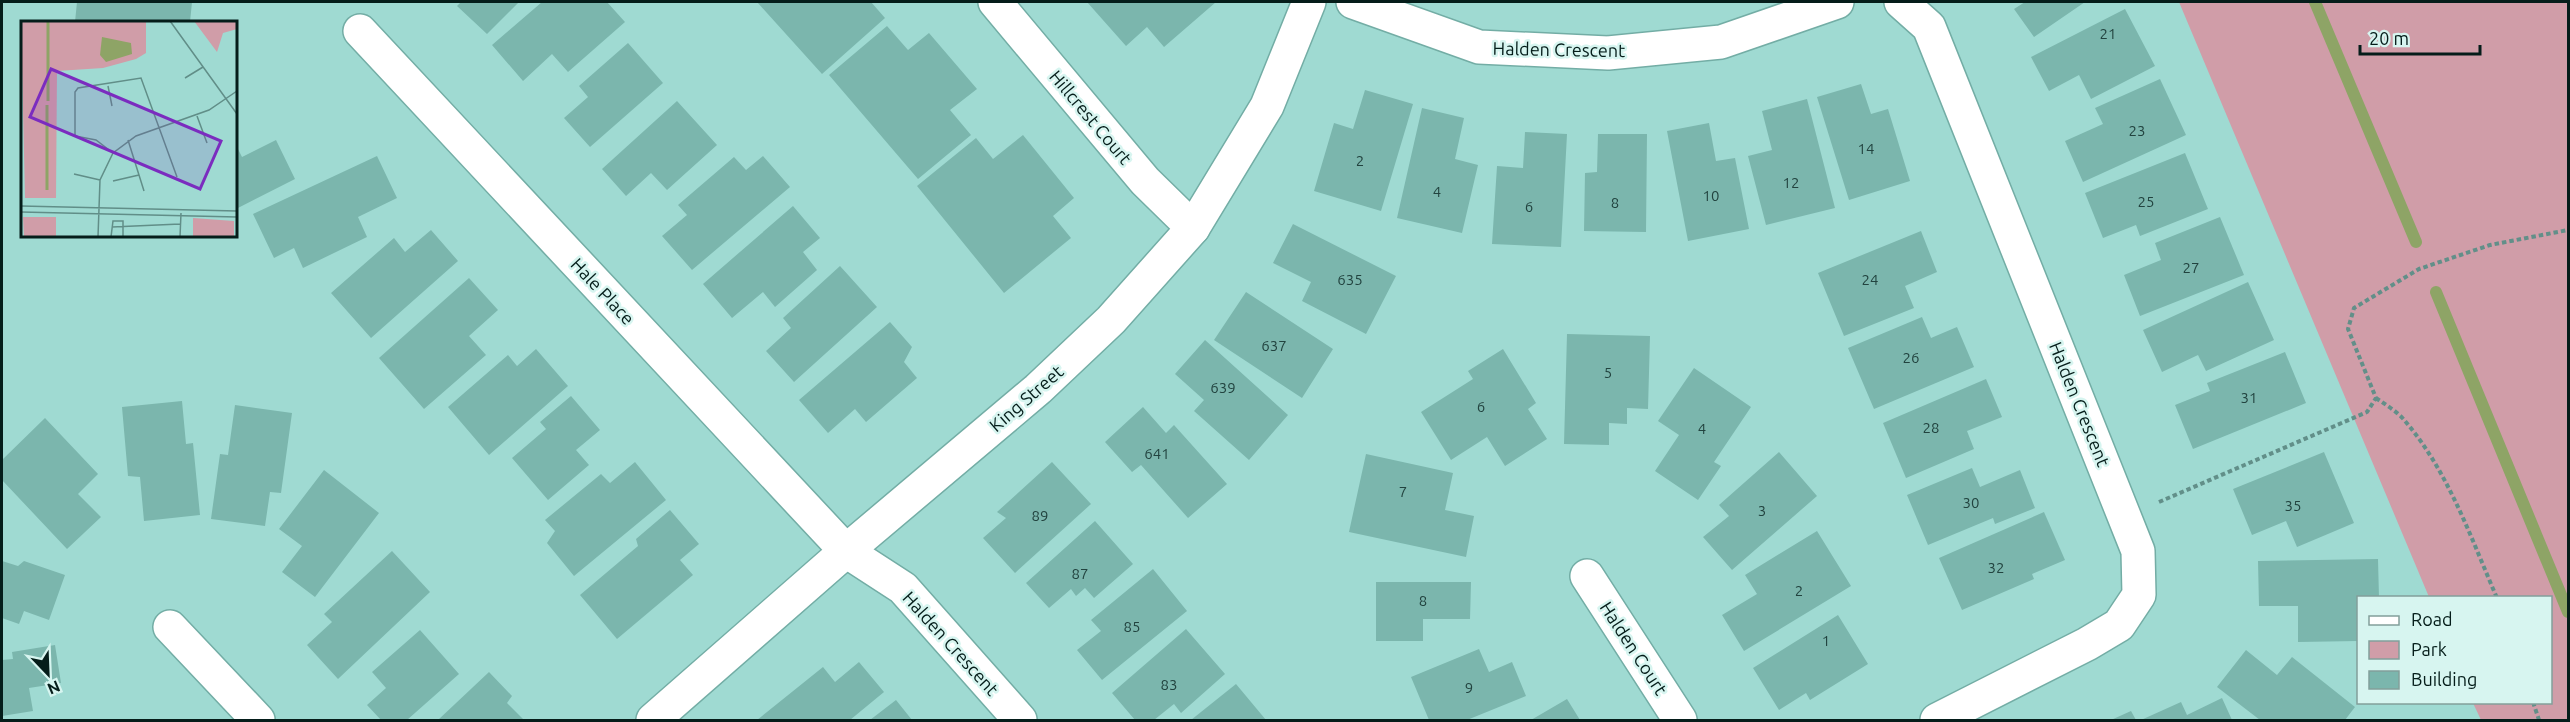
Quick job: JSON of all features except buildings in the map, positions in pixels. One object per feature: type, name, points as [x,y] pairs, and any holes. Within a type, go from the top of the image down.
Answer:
[{"type":"street","name":"Hillcrest Court","points":[[994,2],[1145,181],[1193,228]]},
{"type":"street","name":"King Street","points":[[653,720],[846,551],[1038,389],[1111,320],[1193,228],[1267,106],[1309,2]]},
{"type":"street","name":"Halden Crescent","points":[[1353,2],[1479,47],[1608,53],[1721,42],[1837,2]]},
{"type":"street","name":"Halden Crescent","points":[[1901,2],[1929,27],[2138,552],[2139,596],[2119,625],[2087,644],[1937,720]]},
{"type":"street","name":"Hale Place","points":[[360,31],[846,551]]},
{"type":"street","name":"Halden Crescent","points":[[846,551],[903,588],[1020,720]]},
{"type":"street","name":"Halden Court","points":[[1587,576],[1680,720]]},
{"type":"street","points":[[170,627],[258,720]]},
{"type":"path","points":[[2497,596],[2453,497],[2427,451],[2404,419],[2376,398],[2348,329],[2354,308],[2419,269],[2490,245],[2568,230]]},
{"type":"path","points":[[2125,516],[2367,412],[2376,398]]},
{"type":"path","points":[[2534,704],[2539,720]]},
{"type":"green space","points":[[2179,2],[2568,2],[2568,720],[2481,720],[2473,704],[2552,704],[2552,596],[2429,596]]},
{"type":"waterway","points":[[2315,2],[2416,242]]},
{"type":"waterway","points":[[2436,292],[2568,612]]}]
